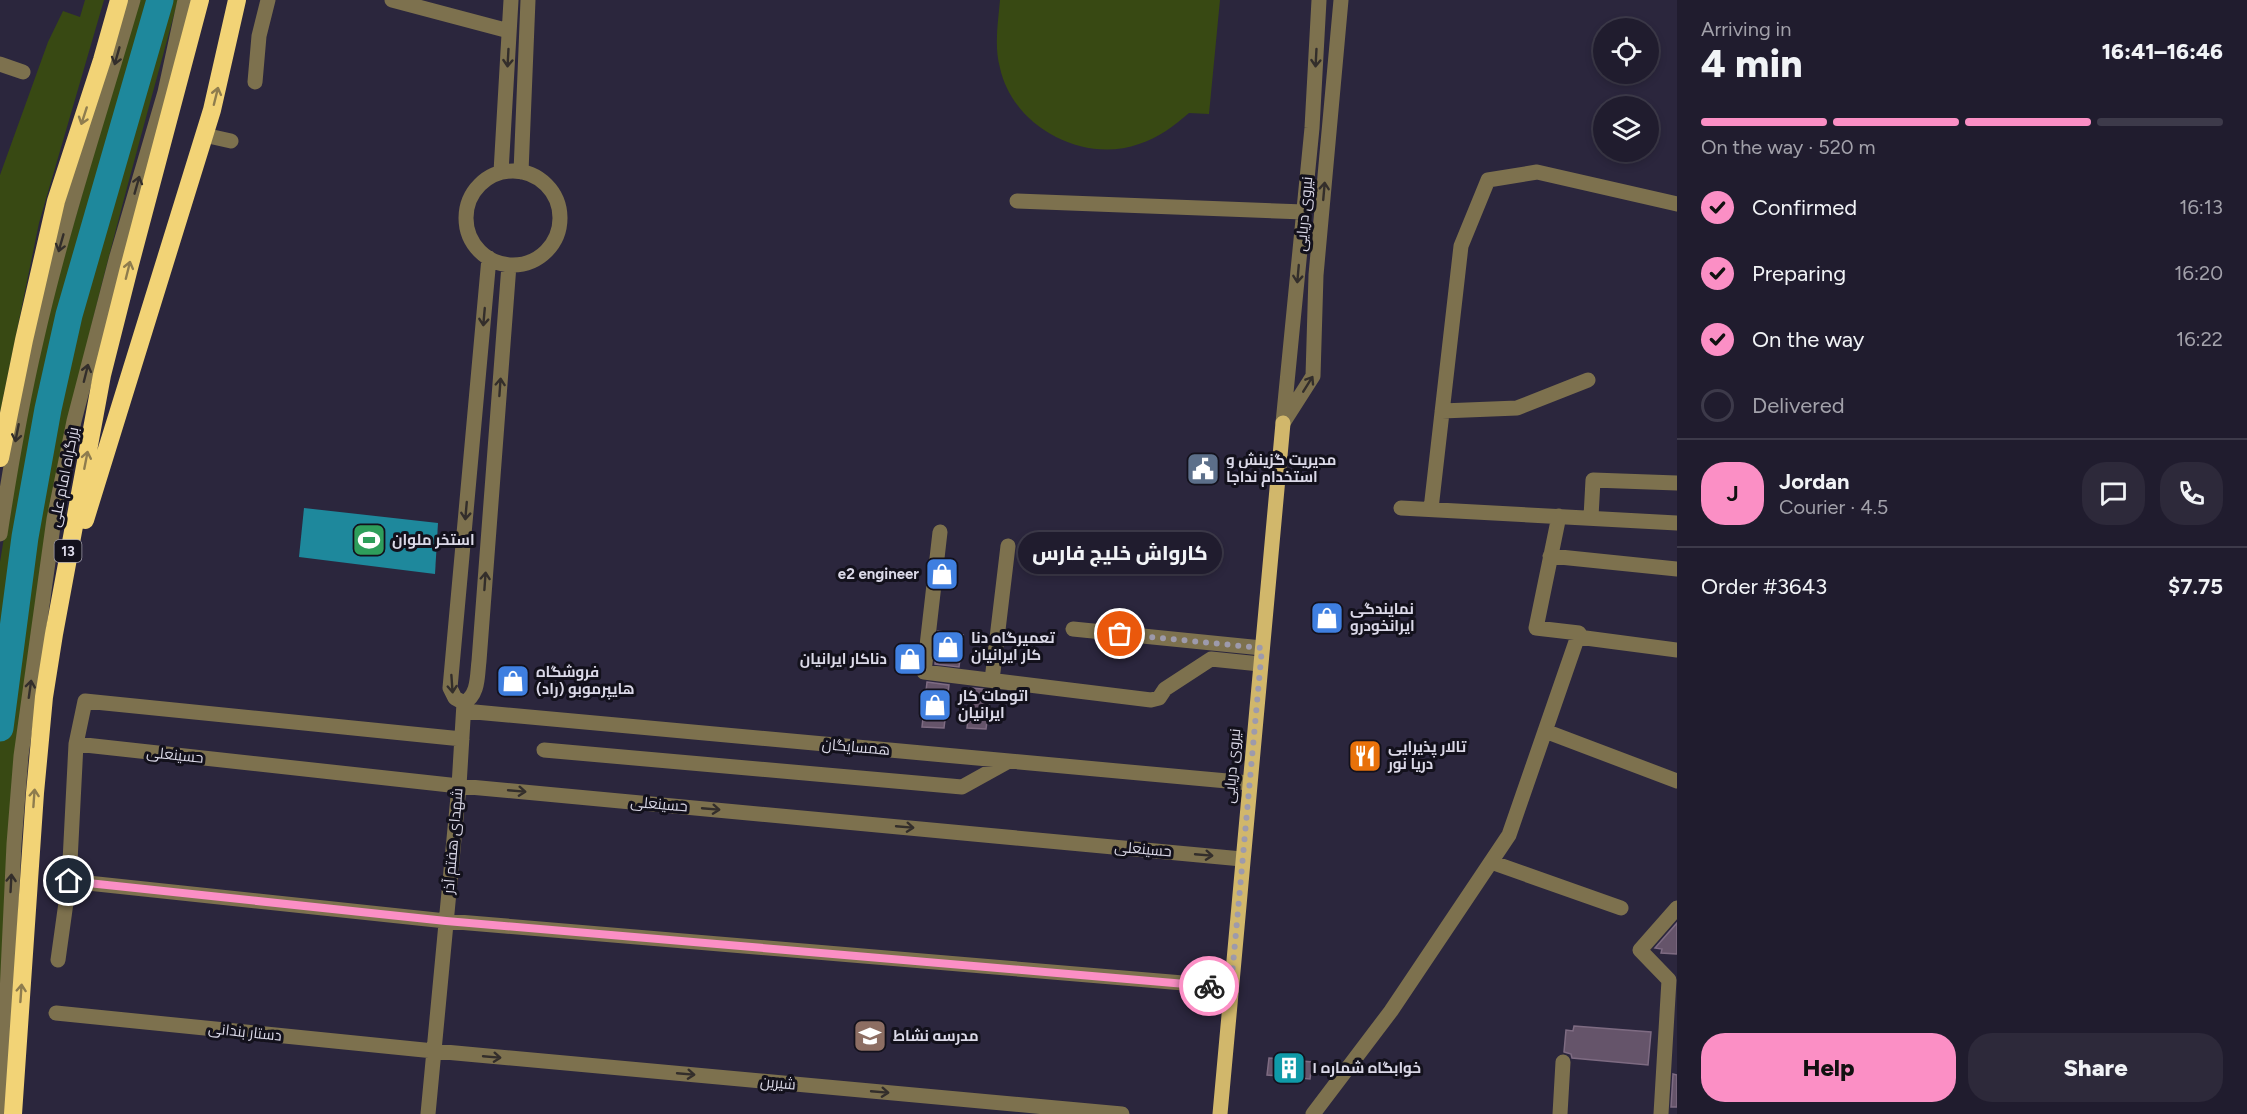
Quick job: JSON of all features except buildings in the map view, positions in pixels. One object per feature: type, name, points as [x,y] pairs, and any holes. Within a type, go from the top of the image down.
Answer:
[{"type":"highway","points":[[0,458],[56,201],[119,0]]},
{"type":"highway","name":"بزرگراه امام علی","points":[[13,1114],[34,793],[44,697],[54,634],[102,375],[200,0]]},
{"type":"highway","points":[[54,634],[89,506],[215,98],[237,0]]},
{"type":"main road","name":"نیروی دریایی","points":[[1220,1114],[1283,423]]},
{"type":"street","points":[[0,534],[14,452],[45,304],[133,0]]},
{"type":"street","points":[[0,1109],[20,767],[54,519],[74,421],[117,256],[165,92],[185,0]]},
{"type":"street","points":[[255,82],[259,36],[268,0]]},
{"type":"street","points":[[392,0],[509,31]]},
{"type":"street","points":[[501,172],[511,0]]},
{"type":"street","points":[[521,172],[528,0]]},
{"type":"street","name":"نیروی دریایی","points":[[1283,423],[1312,128],[1319,0]]},
{"type":"street","name":"نیروی دریایی","points":[[1283,423],[1313,376],[1316,275],[1341,0]]},
{"type":"street","points":[[0,64],[24,72]]},
{"type":"street","points":[[204,135],[231,141]]},
{"type":"street","points":[[501,172],[521,172],[532,175],[546,184],[555,197],[560,213],[559,230],[552,245],[540,256],[525,264],[509,265],[482,254],[472,243],[466,229],[465,214],[476,187],[488,178],[501,172]]},
{"type":"street","points":[[1431,509],[1461,246],[1488,180],[1537,172],[1677,204]]},
{"type":"street","points":[[1017,201],[1304,212]]},
{"type":"street","points":[[489,258],[450,688],[455,698],[464,707],[476,689],[509,265]]},
{"type":"street","points":[[1442,411],[1517,408],[1588,380]]},
{"type":"street","points":[[1591,518],[1593,480],[1677,483]]},
{"type":"street","points":[[1401,508],[1677,523]]},
{"type":"street","points":[[1313,1114],[1391,1011],[1509,835],[1579,633],[1536,628],[1559,516]]},
{"type":"street","points":[[940,532],[924,672],[1151,700],[1159,698],[1165,689],[1211,658],[1260,664]]},
{"type":"street","points":[[992,680],[1008,546]]},
{"type":"street","points":[[1550,556],[1677,569]]},
{"type":"street","points":[[457,616],[482,617]]},
{"type":"street","points":[[1073,629],[1262,648]]},
{"type":"street","points":[[1578,637],[1677,650]]},
{"type":"street","points":[[58,960],[69,881],[76,744],[85,701],[462,739]]},
{"type":"street","name":"شهدای هفتم آذر","points":[[428,1114],[459,786],[464,707]]},
{"type":"street","name":"همسایگان","points":[[464,707],[1249,783]]},
{"type":"street","points":[[1545,730],[1677,781]]},
{"type":"street","name":"حسینعلی","points":[[76,744],[459,786],[1242,859]]},
{"type":"street","points":[[544,750],[962,787],[1009,761]]},
{"type":"street","points":[[1491,862],[1621,908]]},
{"type":"street","points":[[69,881],[446,921],[1231,987]]},
{"type":"street","points":[[1661,1114],[1669,980],[1640,950],[1677,908]]},
{"type":"street","name":"دستار بندانی","points":[[56,1013],[434,1051]]},
{"type":"street","name":"شیرین","points":[[434,1051],[1122,1114]]},
{"type":"street","points":[[1560,1114],[1563,1062]]},
{"type":"green space","points":[[85,0],[104,0],[39,223],[0,413],[0,175],[48,42],[63,11],[80,17]]},
{"type":"green space","points":[[138,0],[178,0],[91,326],[49,523],[0,1043],[0,562],[31,372]]},
{"type":"green space","points":[[1000,0],[1220,0],[1209,114],[1189,113],[1172,127],[1153,138],[1117,149],[1095,149],[1053,136],[1019,108],[1007,89],[997,51]]},
{"type":"water","name":"استخر ملوان","points":[[304,508],[438,523],[435,574],[299,557]]},
{"type":"waterway","points":[[0,728],[25,537],[48,409],[69,315],[160,0]]},
{"type":"way so far","points":[[1120,634],[1262,648],[1231,987],[1209,986]]},
{"type":"place","name":"مدیریت گزینش و استخدام نداجا","points":[[1203,469]]},
{"type":"place","name":"استخر ملوان","points":[[369,540]]},
{"type":"place","name":"e2 engineer","points":[[942,574]]},
{"type":"place","name":"نمایندگی ایرانخودرو","points":[[1327,618]]},
{"type":"place","name":"کارواش خلیج فارس","points":[[1120,634]]},
{"type":"place","name":"تعمیرگاه دنا کار ایرانیان","points":[[948,647]]},
{"type":"place","name":"دناکار ایرانیان","points":[[910,659]]},
{"type":"place","name":"فروشگاه هایپرموبو (راد)","points":[[513,681]]},
{"type":"place","name":"اتومات کار ایرانیان","points":[[935,705]]},
{"type":"place","name":"تالار پذیرایی دریا نور","points":[[1365,756]]},
{"type":"place","name":"مدرسه نشاط","points":[[870,1036]]},
{"type":"place","name":"خوابگاه شماره ۱","points":[[1289,1068]]},
{"type":"route","points":[[69,881],[446,921],[1209,986]]}]
